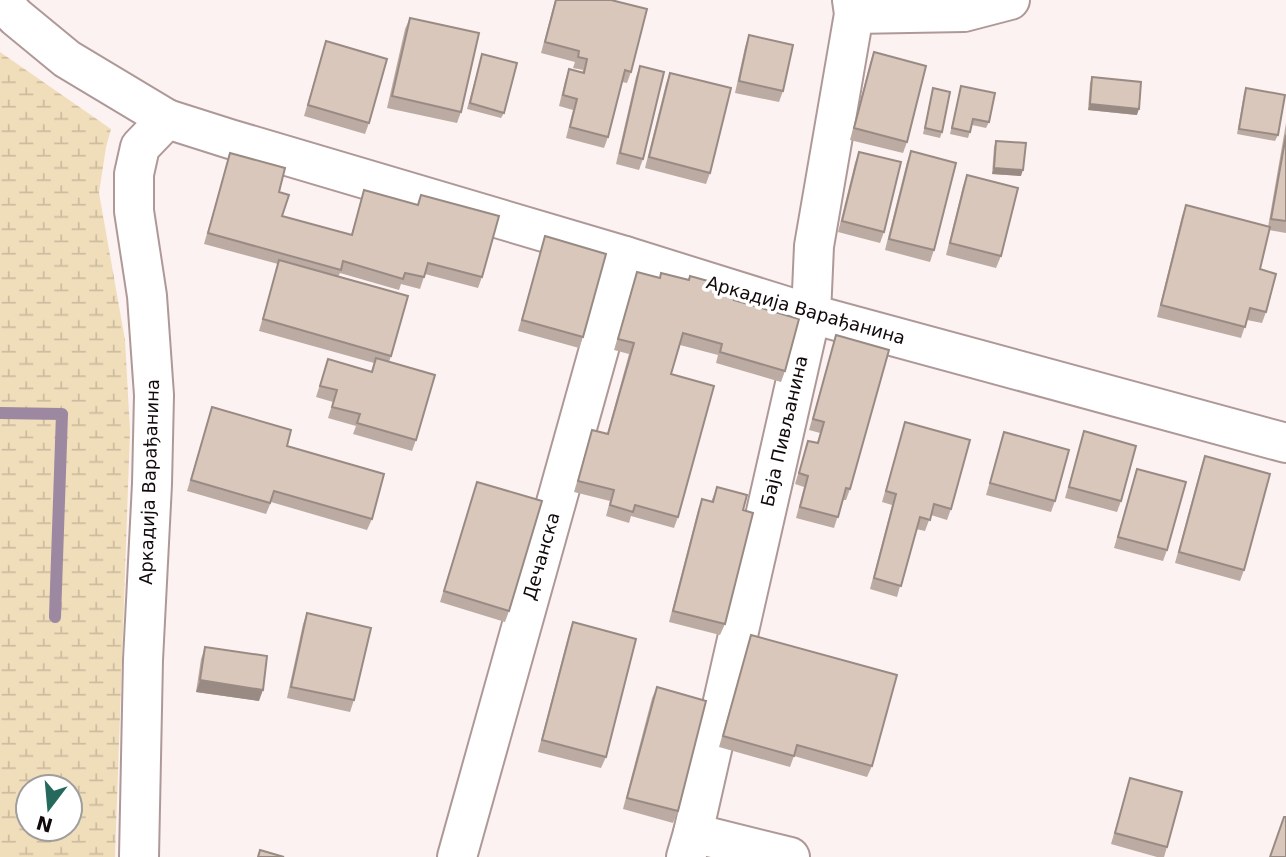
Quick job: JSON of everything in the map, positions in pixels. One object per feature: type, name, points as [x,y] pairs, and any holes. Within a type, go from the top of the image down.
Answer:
[{"type":"street","points":[[853,7],[964,12],[1010,0]]},
{"type":"street","name":"Баја Пивљанина","points":[[689,845],[811,314],[814,246],[853,7]]},
{"type":"street","name":"Аркадија Варађанина","points":[[8,9],[67,59],[167,119],[811,314],[1286,443]]},
{"type":"street","name":"Аркадија Варађанина","points":[[139,857],[142,660],[154,395],[147,296],[134,212],[134,174],[140,147],[167,119]]},
{"type":"street","name":"Дечанска","points":[[457,857],[625,256]]},
{"type":"street","points":[[689,845],[790,857]]},
{"type":"green space","points":[[0,52],[111,129],[99,193],[125,340],[130,431],[115,857],[0,857]]},
{"type":"building","points":[[556,0],[611,0],[647,9],[631,72],[625,70],[608,137],[570,127],[577,99],[563,95],[569,69],[584,73],[587,59],[578,57],[579,51],[545,42]]},
{"type":"building","points":[[410,18],[479,33],[461,112],[392,96]]},
{"type":"building","points":[[749,35],[793,45],[783,91],[739,81]]},
{"type":"building","points":[[326,41],[387,59],[369,123],[308,105]]},
{"type":"building","points":[[874,52],[926,66],[907,142],[854,128]]},
{"type":"building","points":[[482,54],[517,63],[504,113],[470,103]]},
{"type":"building","points":[[640,66],[664,72],[643,159],[620,153]]},
{"type":"building","points":[[670,73],[731,88],[710,173],[649,157]]},
{"type":"building","points":[[1092,77],[1141,82],[1139,109],[1090,104]]},
{"type":"building","points":[[961,86],[995,93],[989,122],[973,119],[970,132],[952,128]]},
{"type":"building","points":[[933,88],[950,92],[942,132],[925,128]]},
{"type":"building","points":[[1246,88],[1285,95],[1278,135],[1239,129]]},
{"type":"building","points":[[1286,135],[1286,221],[1271,219]]},
{"type":"building","points":[[996,141],[1026,143],[1023,170],[994,168]]},
{"type":"building","points":[[911,151],[956,163],[934,250],[889,239]]},
{"type":"building","points":[[859,152],[901,162],[884,232],[842,221]]},
{"type":"building","points":[[230,153],[285,168],[279,192],[289,195],[282,216],[352,235],[364,190],[418,205],[421,195],[499,216],[482,277],[428,263],[424,277],[405,273],[403,279],[343,261],[341,270],[208,233]]},
{"type":"building","points":[[967,175],[1018,188],[1001,256],[950,243]]},
{"type":"building","points":[[1186,205],[1270,227],[1260,269],[1276,274],[1266,312],[1250,308],[1245,327],[1161,305]]},
{"type":"building","points":[[545,236],[606,254],[583,337],[522,320]]},
{"type":"building","points":[[279,260],[408,296],[391,356],[263,319]]},
{"type":"building","points":[[637,272],[660,278],[661,273],[689,280],[690,276],[737,289],[734,300],[799,319],[785,371],[720,352],[722,344],[683,333],[671,374],[714,386],[678,517],[635,505],[633,512],[610,505],[614,490],[578,481],[592,430],[608,434],[634,343],[618,339]]},
{"type":"building","points":[[836,335],[889,350],[850,489],[846,488],[838,517],[800,507],[808,476],[799,473],[808,441],[818,443],[824,422],[813,419]]},
{"type":"building","points":[[376,358],[435,375],[416,440],[357,423],[360,414],[332,407],[337,390],[320,386],[328,359],[372,372]]},
{"type":"building","points":[[212,407],[291,430],[287,446],[384,474],[372,519],[274,491],[270,503],[191,480]]},
{"type":"building","points":[[905,422],[970,440],[951,509],[934,504],[930,520],[920,517],[901,586],[874,578],[896,494],[886,491]]},
{"type":"building","points":[[1084,431],[1136,446],[1121,501],[1069,487]]},
{"type":"building","points":[[1004,432],[1069,450],[1055,501],[990,483]]},
{"type":"building","points":[[1205,456],[1270,474],[1244,570],[1179,552]]},
{"type":"building","points":[[1137,469],[1186,482],[1167,550],[1118,537]]},
{"type":"building","points":[[477,482],[542,501],[509,611],[444,591]]},
{"type":"building","points":[[717,487],[747,495],[743,510],[753,513],[725,624],[673,611],[702,499],[713,502]]},
{"type":"building","points":[[307,613],[371,628],[354,700],[291,687]]},
{"type":"building","points":[[573,622],[636,639],[606,757],[542,740]]},
{"type":"building","points":[[751,635],[897,675],[872,766],[797,745],[794,756],[723,736]]},
{"type":"building","points":[[205,647],[267,656],[263,690],[200,680]]},
{"type":"building","points":[[657,687],[706,701],[678,811],[627,798]]},
{"type":"building","points":[[1130,778],[1182,792],[1167,847],[1115,833]]},
{"type":"building","points":[[1284,817],[1286,857],[1270,857]]},
{"type":"building","points":[[260,850],[284,857],[258,857]]},
{"type":"waterway","points":[[0,413],[62,414],[55,617]]}]
